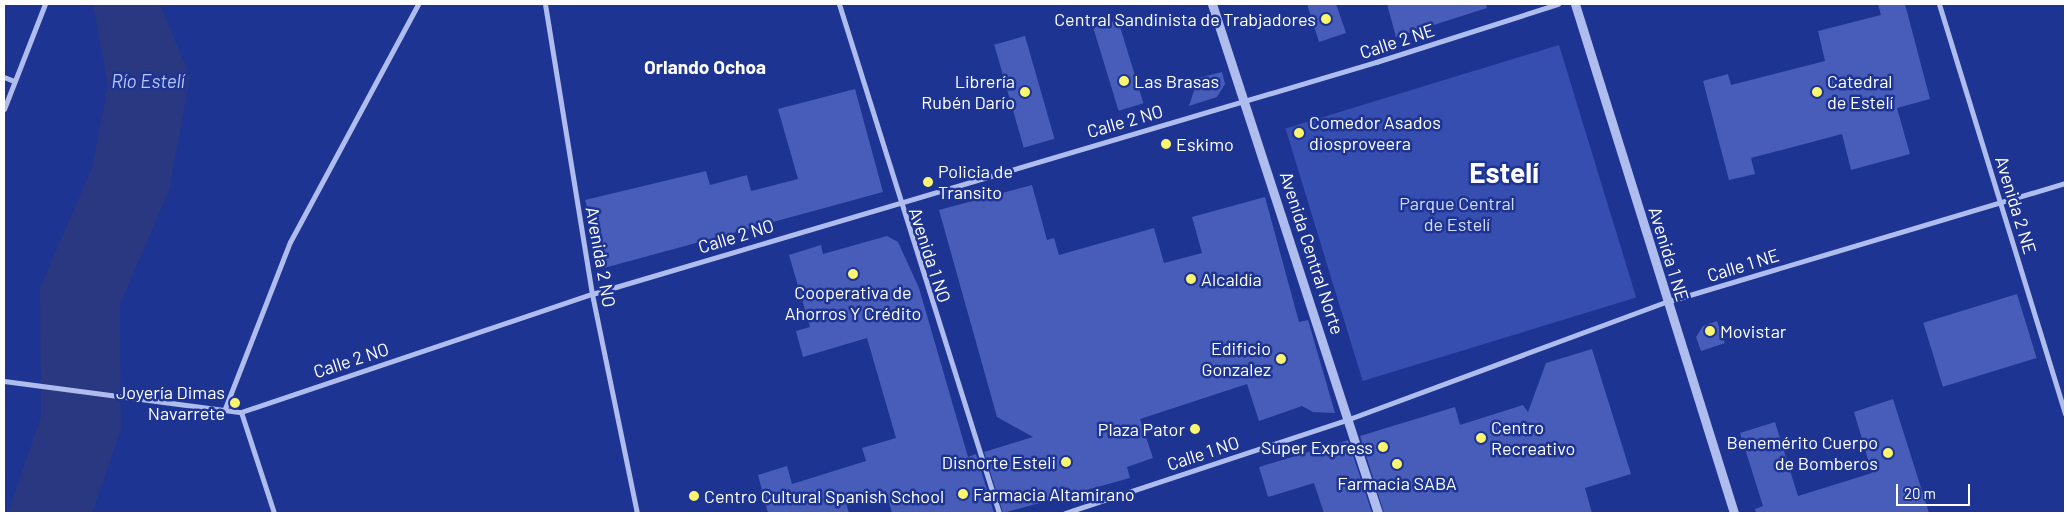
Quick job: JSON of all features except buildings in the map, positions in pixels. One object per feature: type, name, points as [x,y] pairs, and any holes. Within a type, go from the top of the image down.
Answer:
[{"type":"street","points":[[4,109],[45,4]]},
{"type":"street","points":[[224,411],[290,242],[418,4]]},
{"type":"street","name":"Avenida 2 NO","points":[[545,4],[592,294],[637,513]]},
{"type":"street","name":"Avenida 1 NO","points":[[838,4],[898,201],[999,513]]},
{"type":"street","name":"Avenida Central Norte","points":[[1212,4],[1349,419],[1378,513]]},
{"type":"street","name":"Calle 2 NE","points":[[1244,101],[1558,4]]},
{"type":"street","name":"Avenida 1 NE","points":[[1575,4],[1666,302],[1734,513]]},
{"type":"street","name":"Avenida 2 NE","points":[[1940,4],[2065,414]]},
{"type":"street","points":[[4,77],[14,81]]},
{"type":"street","name":"Calle 2 NO","points":[[240,412],[592,294],[898,201],[1244,101]]},
{"type":"street","name":"Calle 1 NE","points":[[1349,419],[1666,302],[2065,183]]},
{"type":"street","points":[[4,380],[240,412],[274,513]]},
{"type":"street","name":"Calle 1 NO","points":[[1066,513],[1349,419]]},
{"type":"green space","name":"Parque Central de Estelí","points":[[1559,45],[1636,297],[1363,381],[1285,129]]},
{"type":"water","name":"Río Estelí","points":[[93,4],[160,4],[190,77],[169,191],[120,304],[121,430],[92,513],[8,513],[41,417],[40,288],[92,168],[108,85]]},
{"type":"place","name":"Central Sandinista de Trabjadores","points":[[1326,19]]},
{"type":"place","name":"Las Brasas","points":[[1124,81]]},
{"type":"place","name":"Librería Rubén Darío","points":[[1025,92]]},
{"type":"place","name":"Catedral de Estelí","points":[[1817,92]]},
{"type":"place","name":"Comedor Asados diosproveera","points":[[1299,133]]},
{"type":"place","name":"Eskimo","points":[[1166,144]]},
{"type":"place","name":"Policia de Transito","points":[[928,182]]},
{"type":"place","name":"Cooperativa de Ahorros Y Crédito","points":[[853,274]]},
{"type":"place","name":"Alcaldía","points":[[1191,279]]},
{"type":"place","name":"Movistar","points":[[1710,331]]},
{"type":"place","name":"Edificio Gonzalez","points":[[1281,359]]},
{"type":"place","name":"Joyería Dimas Navarrete","points":[[235,403]]},
{"type":"place","name":"Plaza Pator","points":[[1195,429]]},
{"type":"place","name":"Centro Recreativo","points":[[1481,438]]},
{"type":"place","name":"Super Express","points":[[1383,447]]},
{"type":"place","name":"Benemérito Cuerpo de Bomberos","points":[[1888,453]]},
{"type":"place","name":"Disnorte Esteli","points":[[1066,462]]},
{"type":"place","name":"Farmacia SABA","points":[[1397,464]]},
{"type":"place","name":"Farmacia Altamirano","points":[[963,494]]},
{"type":"place","name":"Centro Cultural Spanish School","points":[[694,496]]},
{"type":"district","name":"Orlando Ochoa","points":[[705,67]]},
{"type":"district","name":"Estelí","points":[[1504,172]]}]
